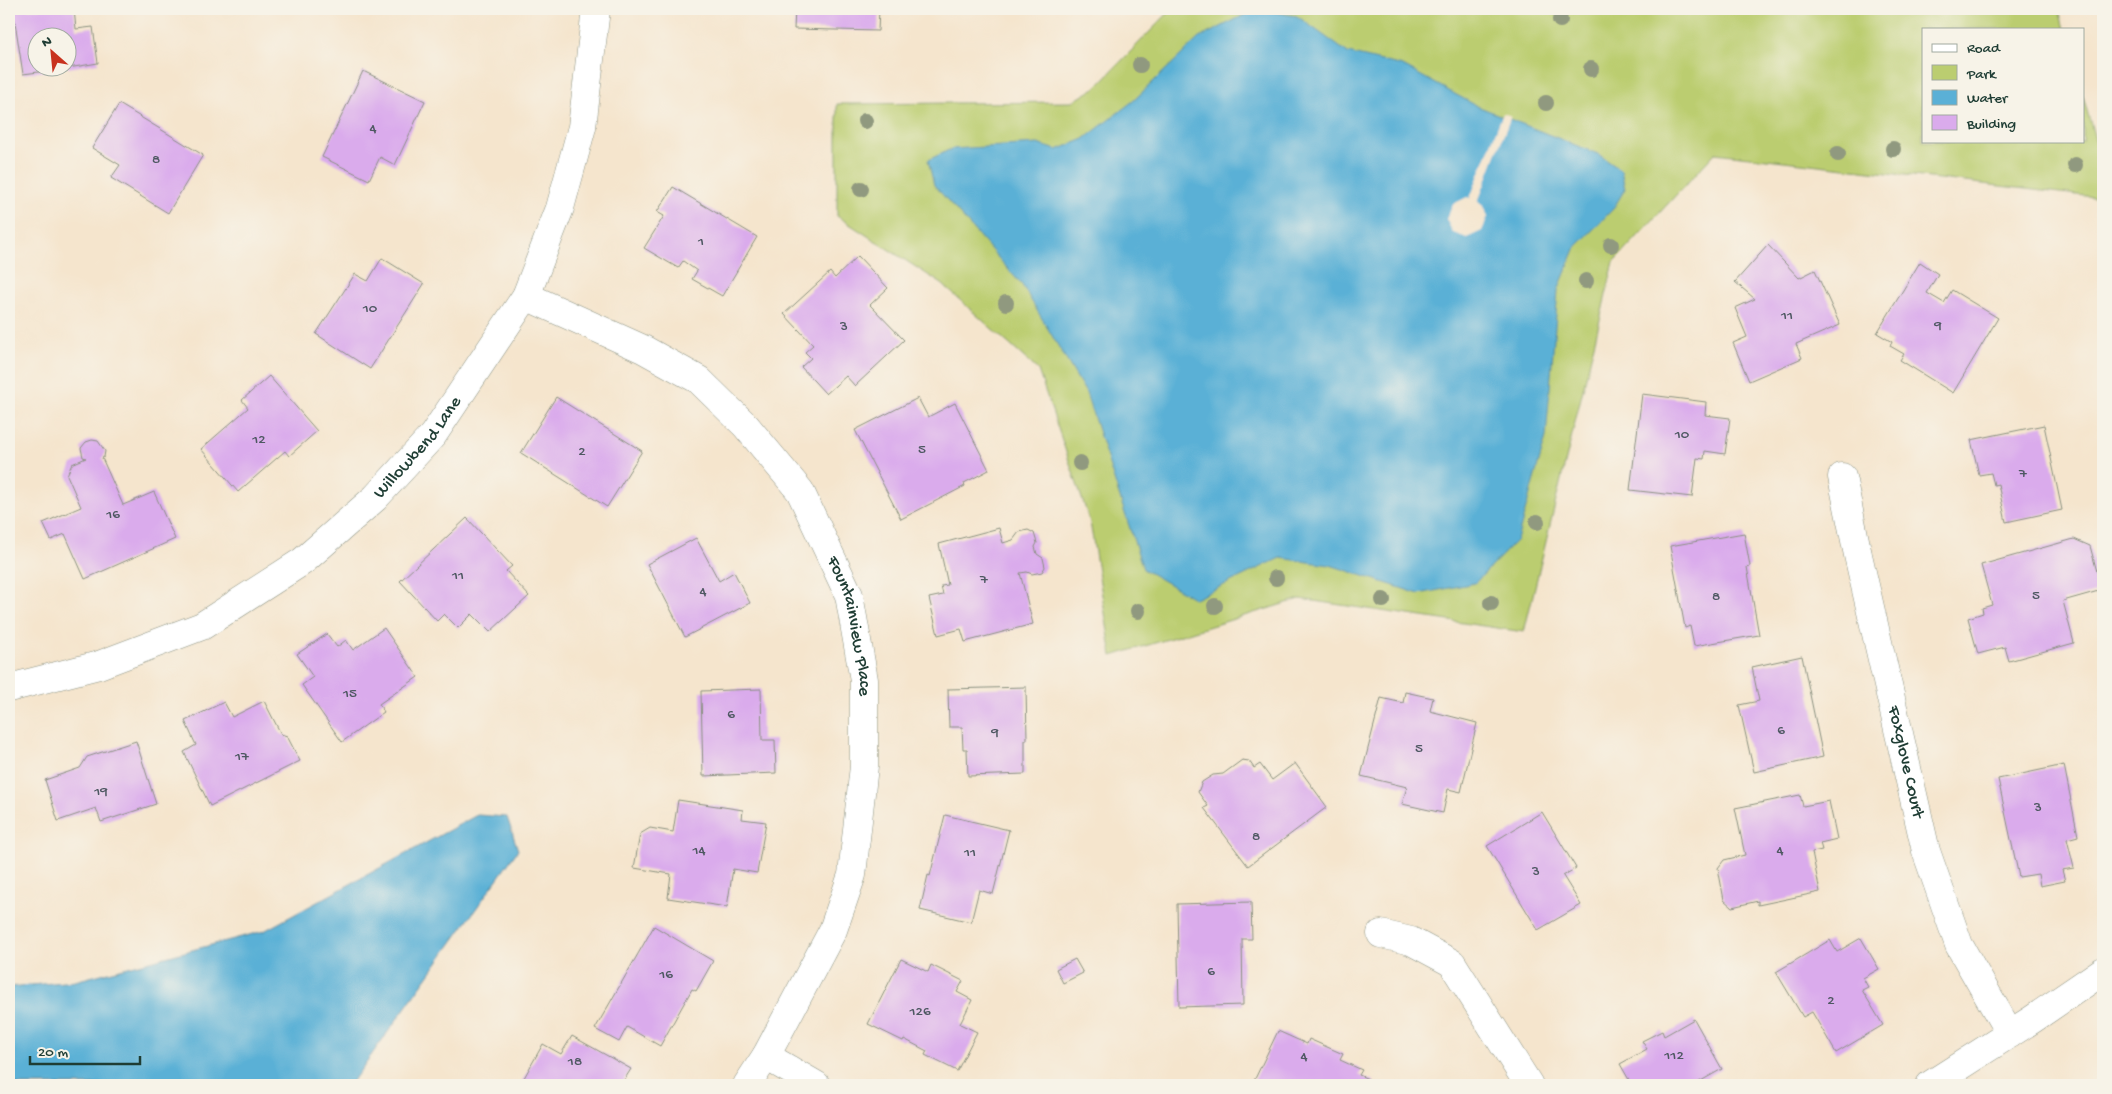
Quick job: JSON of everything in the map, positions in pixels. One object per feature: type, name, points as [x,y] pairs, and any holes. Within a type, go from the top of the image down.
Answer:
[{"type":"street","name":"Willowbend Lane","points":[[9,688],[99,665],[202,626],[303,561],[375,498],[433,435],[526,296],[560,208],[582,127],[596,9]]},
{"type":"street","name":"Fountainview Place","points":[[526,296],[643,348],[699,380],[746,426],[800,491],[849,595],[864,680],[864,766],[852,875],[832,930],[766,1056],[747,1085]]},
{"type":"street","name":"Foxglove Court","points":[[1842,476],[1860,564],[1926,851],[1959,945],[2010,1034]]},
{"type":"street","points":[[1381,934],[1411,941],[1452,963],[1529,1085]]},
{"type":"street","points":[[1930,1085],[2103,971]]},
{"type":"street","points":[[766,1056],[816,1085]]},
{"type":"green space","points":[[1172,9],[2059,9],[2064,28],[1922,28],[1922,142],[2084,142],[2084,100],[2103,168],[2103,198],[1715,153],[1614,262],[1524,632],[1300,599],[1112,656],[1090,522],[1038,370],[942,284],[837,216],[837,104],[1072,102],[1095,88]]},
{"type":"water","points":[[1256,9],[1297,16],[1348,53],[1403,66],[1477,106],[1598,154],[1621,170],[1625,189],[1613,209],[1576,247],[1558,290],[1546,437],[1517,540],[1475,583],[1419,594],[1330,565],[1280,558],[1195,599],[1143,569],[1086,393],[1022,285],[934,185],[928,160],[951,149],[1038,144],[1057,150],[1084,139],[1133,101],[1199,38]]},
{"type":"water","points":[[477,815],[507,817],[518,850],[350,1085],[9,1085],[9,987],[75,981],[264,931]]},
{"type":"pier","points":[[1503,113],[1511,116],[1478,202],[1482,204],[1488,217],[1482,231],[1467,238],[1453,233],[1446,219],[1453,204],[1467,197],[1470,198]]},
{"type":"building","points":[[13,9],[74,9],[76,28],[28,28],[28,73],[23,74]]},
{"type":"building","points":[[795,9],[879,9],[878,31],[794,29]]},
{"type":"building","points":[[93,27],[98,63],[78,66],[78,29]]},
{"type":"building","points":[[363,71],[425,101],[395,165],[380,157],[369,180],[322,157]]},
{"type":"building","points":[[119,104],[203,155],[168,213],[111,178],[120,165],[92,148]]},
{"type":"building","points":[[673,187],[757,237],[722,296],[692,279],[697,271],[683,261],[678,268],[644,248],[664,216],[657,212]]},
{"type":"building","points":[[1768,245],[1799,278],[1815,270],[1840,325],[1796,344],[1802,358],[1749,381],[1733,343],[1747,337],[1735,308],[1755,299],[1735,282]]},
{"type":"building","points":[[858,256],[888,288],[870,305],[904,340],[855,386],[846,376],[826,394],[801,367],[811,358],[805,352],[813,345],[784,314],[830,272],[835,278]]},
{"type":"building","points":[[382,258],[424,284],[370,369],[316,334],[355,274],[368,281]]},
{"type":"building","points":[[1920,262],[1938,274],[1927,293],[1944,303],[1952,290],[1998,318],[1953,393],[1900,360],[1904,354],[1890,346],[1892,342],[1877,333]]},
{"type":"building","points":[[269,376],[317,431],[289,456],[285,451],[238,492],[201,449],[248,408],[242,400]]},
{"type":"building","points":[[1642,394],[1706,402],[1705,415],[1730,418],[1725,454],[1705,451],[1704,459],[1697,458],[1692,497],[1630,490]]},
{"type":"building","points":[[556,397],[642,451],[607,507],[521,453]]},
{"type":"building","points":[[918,398],[928,417],[955,403],[989,470],[964,483],[965,486],[901,519],[855,430]]},
{"type":"building","points":[[2044,425],[2062,510],[2006,522],[1998,484],[1994,485],[1991,473],[1979,475],[1971,440]]},
{"type":"building","points":[[98,441],[105,451],[102,458],[123,505],[154,492],[175,539],[85,579],[65,534],[51,540],[43,523],[81,507],[67,475],[72,464],[86,458],[83,457],[81,448],[86,442]]},
{"type":"building","points":[[467,518],[512,566],[506,571],[529,596],[490,632],[472,614],[458,628],[444,614],[437,621],[400,581]]},
{"type":"building","points":[[999,528],[1003,543],[1013,540],[1019,532],[1028,530],[1034,533],[1037,543],[1035,547],[1037,554],[1043,558],[1045,567],[1042,572],[1032,574],[1027,572],[1020,573],[1033,624],[965,642],[961,629],[938,635],[929,598],[943,595],[941,586],[948,585],[939,544]]},
{"type":"building","points":[[1744,533],[1750,566],[1747,567],[1759,635],[1694,646],[1690,626],[1685,628],[1670,546]]},
{"type":"building","points":[[696,538],[719,581],[734,572],[750,603],[685,637],[647,564]]},
{"type":"building","points":[[2074,539],[2090,546],[2102,590],[2063,601],[2074,643],[2009,661],[2005,647],[1978,654],[1968,618],[1983,613],[1982,608],[1992,605],[1981,565]]},
{"type":"building","points":[[384,628],[418,677],[379,704],[384,712],[342,742],[302,685],[313,677],[297,654],[327,634],[337,647],[346,640],[353,650]]},
{"type":"building","points":[[1802,656],[1823,757],[1754,772],[1739,705],[1759,701],[1752,667]]},
{"type":"building","points":[[1026,687],[1027,740],[1025,740],[1025,774],[968,776],[967,749],[963,749],[962,727],[949,727],[948,689]]},
{"type":"building","points":[[761,689],[762,740],[775,740],[776,773],[703,776],[701,691]]},
{"type":"building","points":[[1405,692],[1433,698],[1430,711],[1477,723],[1461,792],[1448,789],[1443,813],[1402,804],[1407,787],[1361,776],[1381,698],[1403,703]]},
{"type":"building","points":[[264,701],[281,734],[287,736],[300,761],[210,806],[184,752],[196,745],[185,721],[224,702],[232,717]]},
{"type":"building","points":[[136,741],[156,804],[101,822],[96,808],[58,821],[45,780],[80,768],[87,757]]},
{"type":"building","points":[[1242,760],[1249,761],[1254,768],[1260,764],[1272,780],[1295,763],[1327,807],[1248,866],[1204,808],[1208,806],[1198,792],[1202,782],[1213,775],[1223,774]]},
{"type":"building","points":[[2064,765],[2078,836],[2067,839],[2074,868],[2062,870],[2065,881],[2040,886],[2038,874],[2019,877],[1998,779]]},
{"type":"building","points":[[1800,795],[1803,806],[1829,801],[1837,839],[1820,843],[1822,850],[1812,852],[1820,892],[1758,905],[1758,901],[1732,907],[1724,900],[1718,868],[1724,860],[1745,855],[1735,808]]},
{"type":"building","points":[[678,800],[743,810],[742,819],[766,822],[757,873],[733,869],[727,907],[668,898],[671,874],[634,868],[640,834],[650,828],[673,832]]},
{"type":"building","points":[[1542,812],[1576,868],[1563,876],[1581,905],[1538,930],[1487,846]]},
{"type":"building","points":[[945,815],[1009,830],[993,894],[979,890],[971,922],[920,910]]},
{"type":"building","points":[[9,816],[14,858],[9,858]]},
{"type":"building","points":[[1251,902],[1252,939],[1242,939],[1243,1005],[1179,1007],[1177,904]]},
{"type":"building","points":[[654,926],[713,961],[696,991],[692,989],[660,1046],[627,1027],[619,1042],[595,1029]]},
{"type":"building","points":[[1861,938],[1879,969],[1863,978],[1868,987],[1862,990],[1883,1025],[1836,1053],[1812,1012],[1803,1017],[1776,972],[1830,940],[1837,952]]},
{"type":"building","points":[[901,959],[928,972],[931,965],[963,981],[957,992],[972,1000],[960,1024],[977,1032],[957,1071],[925,1055],[927,1051],[868,1024]]},
{"type":"building","points":[[1075,959],[1083,973],[1063,983],[1056,969]]},
{"type":"building","points":[[1694,1019],[1722,1069],[1699,1082],[1701,1085],[1632,1085],[1620,1064],[1647,1049],[1642,1041],[1662,1031],[1664,1036]]},
{"type":"building","points":[[1278,1031],[1307,1044],[1309,1039],[1343,1054],[1340,1060],[1362,1070],[1359,1075],[1373,1081],[1372,1085],[1252,1085]]},
{"type":"building","points":[[572,1036],[631,1069],[621,1085],[520,1085],[543,1044],[561,1054]]}]
